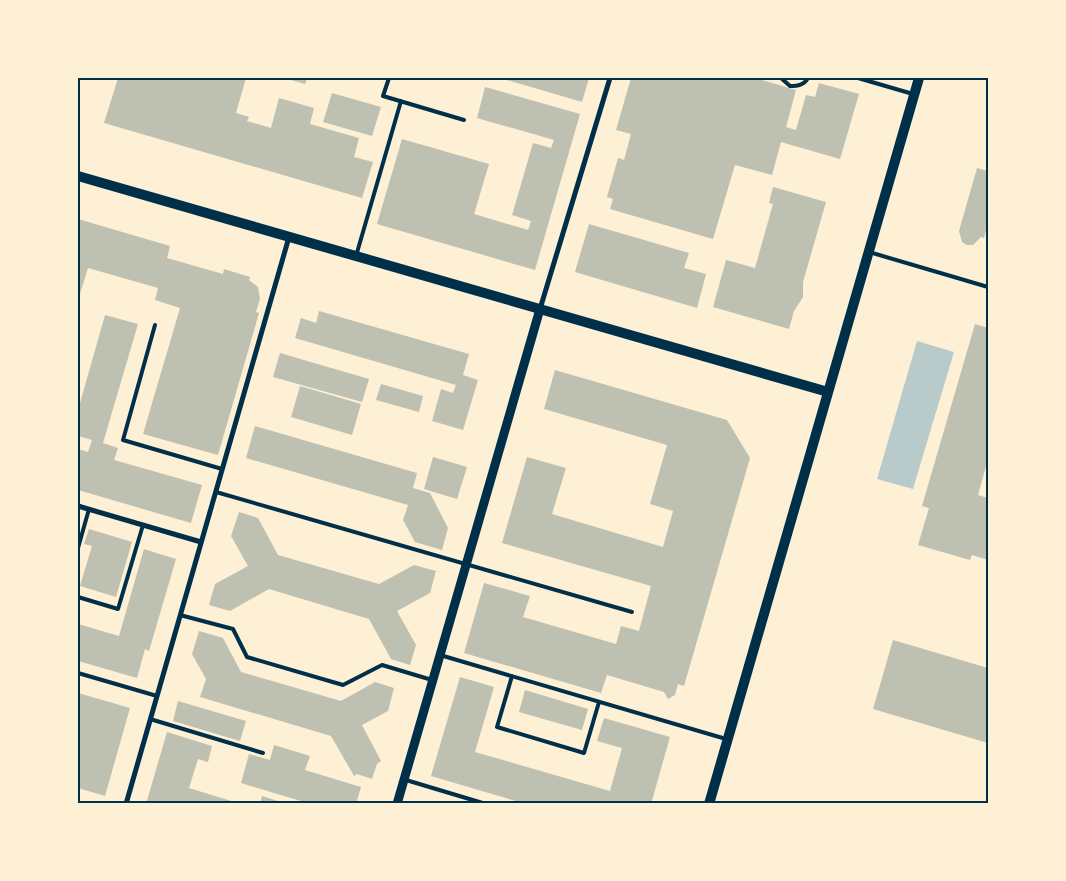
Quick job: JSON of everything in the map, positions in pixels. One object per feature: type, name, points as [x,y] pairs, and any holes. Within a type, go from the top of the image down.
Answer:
[{"type":"main road","points":[[710,804],[919,78]]},
{"type":"main road","points":[[78,176],[828,392]]},
{"type":"street","points":[[396,804],[540,309],[610,78]]},
{"type":"street","points":[[126,804],[290,237]]},
{"type":"street","points":[[78,506],[201,542]]},
{"type":"lane","points":[[388,78],[383,96],[464,120]]},
{"type":"lane","points":[[781,78],[790,86],[797,86],[804,83],[808,78]]},
{"type":"lane","points":[[858,78],[914,94]]},
{"type":"lane","points":[[356,256],[401,101]]},
{"type":"lane","points":[[869,252],[988,287]]},
{"type":"lane","points":[[155,325],[123,440],[222,469]]},
{"type":"lane","points":[[216,492],[632,612]]},
{"type":"lane","points":[[78,548],[89,509]]},
{"type":"lane","points":[[78,597],[118,608],[143,525]]},
{"type":"lane","points":[[180,615],[232,630],[247,657],[343,685],[382,665],[432,680]]},
{"type":"lane","points":[[440,655],[728,739]]},
{"type":"lane","points":[[78,673],[157,696]]},
{"type":"lane","points":[[512,676],[497,727],[567,748],[584,752],[599,702]]},
{"type":"lane","points":[[150,719],[263,753]]},
{"type":"lane","points":[[404,779],[486,804]]},
{"type":"shaded area","points":[[917,341],[954,352],[913,489],[877,479]]},
{"type":"building","points":[[118,78],[246,78],[236,113],[249,117],[247,121],[271,128],[279,98],[314,108],[310,124],[359,138],[354,157],[373,162],[362,198],[104,123]]},
{"type":"building","points":[[284,78],[307,78],[305,84]]},
{"type":"building","points":[[500,78],[589,78],[582,102]]},
{"type":"building","points":[[631,78],[755,78],[796,90],[786,127],[796,130],[806,95],[815,97],[819,83],[859,94],[840,159],[781,142],[772,175],[735,165],[713,239],[610,209],[613,199],[607,197],[618,158],[624,160],[631,134],[616,130]]},
{"type":"building","points":[[485,87],[580,114],[535,270],[377,224],[402,139],[489,164],[474,214],[528,230],[531,221],[512,215],[533,143],[551,148],[554,140],[477,118]]},
{"type":"building","points":[[332,93],[381,107],[372,136],[323,122]]},
{"type":"building","points":[[977,168],[988,171],[988,223],[984,238],[981,237],[973,245],[967,245],[962,242],[959,231]]},
{"type":"building","points":[[773,187],[826,202],[803,282],[803,297],[794,311],[789,329],[713,307],[726,260],[755,268],[773,204],[769,203]]},
{"type":"building","points":[[78,219],[170,246],[167,258],[223,274],[224,269],[250,277],[249,280],[258,287],[260,299],[256,312],[259,313],[218,455],[143,434],[180,308],[155,300],[158,288],[88,268],[78,300]]},
{"type":"building","points":[[589,224],[689,253],[684,268],[706,274],[697,308],[575,272]]},
{"type":"building","points":[[319,311],[469,354],[463,375],[478,380],[463,430],[432,421],[441,389],[453,393],[456,385],[295,338],[301,318],[316,323]]},
{"type":"building","points":[[105,315],[138,324],[103,443],[118,448],[114,460],[202,485],[191,523],[78,490],[78,449],[88,452],[92,440],[78,436],[78,410]]},
{"type":"building","points":[[975,324],[988,328],[988,459],[978,495],[988,498],[988,560],[972,555],[970,560],[918,545],[929,508],[922,506]]},
{"type":"building","points":[[280,353],[369,379],[362,402],[273,377]]},
{"type":"building","points":[[555,370],[727,420],[750,458],[684,686],[678,684],[675,695],[668,699],[664,692],[607,675],[601,693],[464,653],[484,583],[530,596],[523,617],[616,644],[621,626],[639,631],[651,586],[502,543],[527,457],[566,468],[552,514],[663,547],[673,511],[650,504],[667,445],[544,409]]},
{"type":"building","points":[[381,384],[423,396],[419,412],[376,400]]},
{"type":"building","points":[[300,386],[361,404],[352,435],[291,417]]},
{"type":"building","points":[[255,426],[417,473],[413,488],[430,493],[448,528],[442,550],[415,542],[403,520],[408,505],[246,458]]},
{"type":"building","points":[[433,457],[467,467],[457,499],[424,489]]},
{"type":"building","points":[[239,512],[258,518],[278,555],[379,584],[414,565],[436,571],[430,593],[397,611],[416,645],[410,665],[391,659],[369,619],[269,589],[230,611],[209,605],[215,584],[248,566],[231,536]]},
{"type":"building","points":[[89,529],[132,542],[116,597],[80,586],[92,546],[84,544]]},
{"type":"building","points":[[144,549],[176,559],[149,651],[145,649],[137,678],[78,661],[78,624],[119,636]]},
{"type":"building","points":[[199,631],[223,638],[241,672],[341,701],[375,682],[394,688],[388,711],[362,725],[381,761],[377,764],[372,779],[357,774],[354,776],[331,736],[200,697],[206,679],[192,654]]},
{"type":"building","points":[[893,640],[988,668],[988,743],[873,709]]},
{"type":"building","points":[[460,677],[494,687],[475,752],[610,791],[622,748],[597,741],[604,718],[670,737],[651,804],[526,804],[431,776]]},
{"type":"building","points":[[525,690],[588,709],[582,730],[519,712]]},
{"type":"building","points":[[78,693],[130,708],[105,796],[78,788]]},
{"type":"building","points":[[178,701],[246,721],[240,741],[173,721]]},
{"type":"building","points":[[167,732],[212,746],[208,762],[198,759],[189,788],[241,804],[146,804]]},
{"type":"building","points":[[274,745],[310,756],[305,770],[361,787],[356,804],[311,804],[241,783],[249,754],[270,760]]},
{"type":"building","points":[[262,796],[284,803],[284,804],[260,804]]}]
